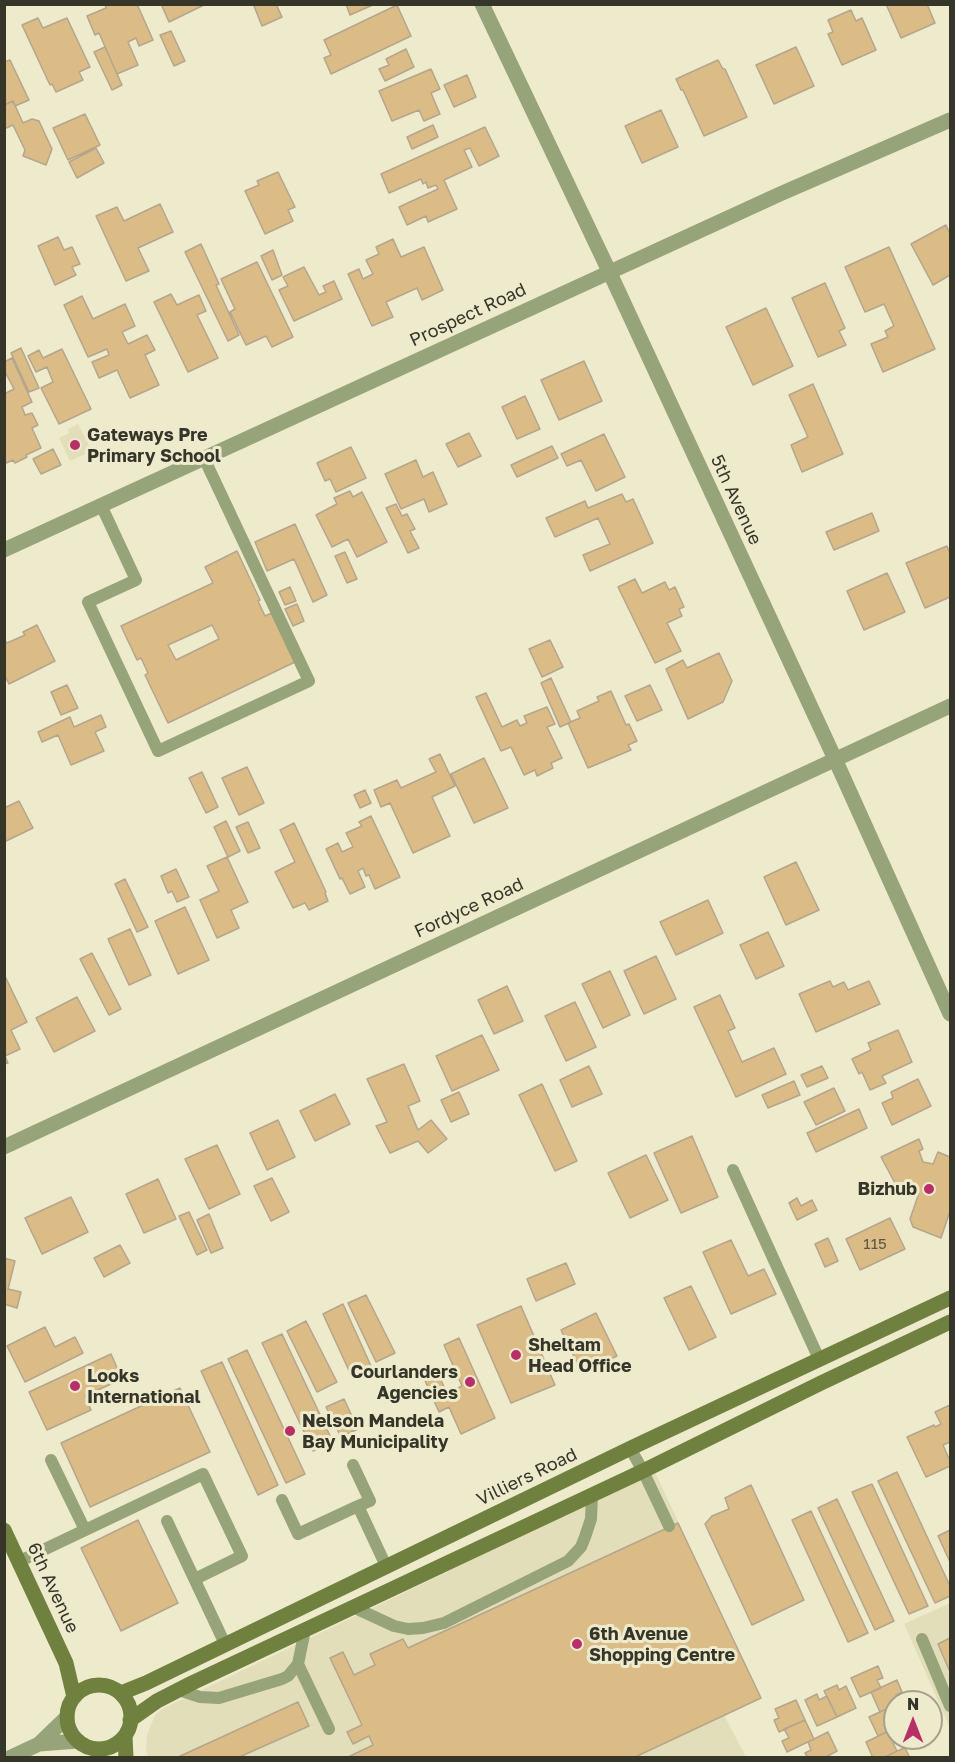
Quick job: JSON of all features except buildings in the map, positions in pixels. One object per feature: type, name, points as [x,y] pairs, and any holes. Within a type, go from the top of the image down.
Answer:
[{"type":"street","name":"5th Avenue","points":[[482,4],[609,271],[951,1014]]},
{"type":"street","name":"Prospect Road","points":[[4,550],[609,271],[951,120]]},
{"type":"street","name":"Fordyce Road","points":[[4,1147],[951,706]]},
{"type":"street","name":"Villiers Road","points":[[121,1693],[147,1683],[630,1448],[951,1298]]},
{"type":"street","points":[[130,1720],[157,1701],[179,1690],[643,1471],[951,1322]]},
{"type":"street","name":"6th Avenue","points":[[4,1530],[66,1663],[74,1697]]},
{"type":"street","name":"6th Avenue","points":[[66,1663],[95,1685],[113,1688],[121,1693]]},
{"type":"street","points":[[95,1685],[86,1688],[74,1697],[70,1702],[67,1717],[72,1734],[78,1741],[94,1749],[108,1753],[112,1747],[122,1741],[128,1732],[132,1711],[128,1701],[121,1693]]},
{"type":"street","points":[[9,1758],[39,1744],[67,1717]]},
{"type":"street","points":[[125,1736],[126,1758]]},
{"type":"street","points":[[39,1744],[78,1741]]},
{"type":"lane","points":[[101,505],[136,580],[88,602],[158,751],[309,681],[204,458]]},
{"type":"lane","points":[[733,1170],[819,1359]]},
{"type":"lane","points":[[630,1448],[669,1526]]},
{"type":"lane","points":[[51,1460],[85,1530]]},
{"type":"lane","points":[[282,1500],[298,1534],[370,1501],[353,1465]]},
{"type":"lane","points":[[20,1561],[203,1474],[242,1556],[195,1579]]},
{"type":"lane","points":[[353,1607],[394,1626],[408,1629],[444,1623],[568,1561],[581,1547],[585,1537],[591,1519],[592,1495]]},
{"type":"lane","points":[[358,1506],[386,1566]]},
{"type":"lane","points":[[167,1521],[225,1644]]},
{"type":"lane","points":[[179,1690],[200,1697],[219,1698],[282,1679],[288,1676],[298,1664],[305,1630]]},
{"type":"lane","points":[[922,1640],[951,1707]]},
{"type":"lane","points":[[298,1664],[329,1728]]},
{"type":"shaded area","name":"Gateways Pre Primary School","points":[[78,424],[92,451],[70,461],[59,438],[69,433],[68,429]]},
{"type":"shaded area","name":"6th Avenue Shopping Centre","points":[[655,1472],[761,1698],[724,1715],[746,1757],[148,1758],[147,1735],[155,1715],[162,1709]]},
{"type":"shaded area","points":[[950,1603],[950,1728],[943,1712],[943,1690],[933,1690],[904,1624]]},
{"type":"place","name":"Gateways Pre Primary School","points":[[75,445]]},
{"type":"place","name":"Bizhub","points":[[929,1189]]},
{"type":"place","name":"Sheltam Head Office","points":[[516,1355]]},
{"type":"place","name":"Courlanders Agencies","points":[[470,1382]]},
{"type":"place","name":"Looks International","points":[[75,1386]]},
{"type":"place","name":"Nelson Mandela Bay Municipality","points":[[290,1431]]},
{"type":"place","name":"6th Avenue Shopping Centre","points":[[577,1644]]}]
